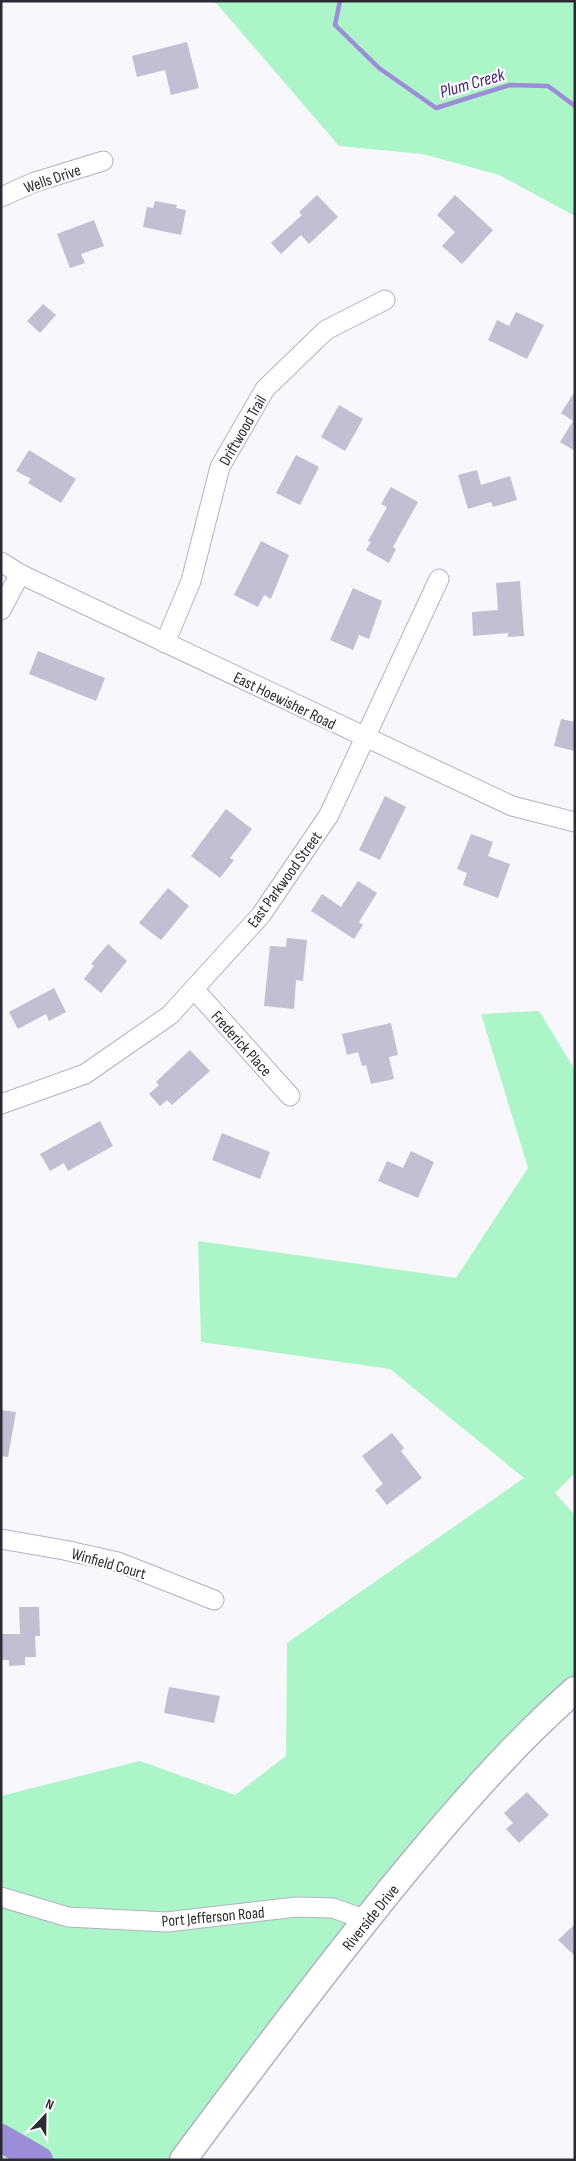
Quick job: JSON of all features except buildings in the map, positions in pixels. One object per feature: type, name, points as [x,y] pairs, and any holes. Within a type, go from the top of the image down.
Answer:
[{"type":"main road","name":"Riverside Drive","points":[[183,2160],[366,1920],[458,1808],[552,1710],[575,1690]]},
{"type":"street","name":"Wells Drive","points":[[1,197],[35,182],[103,161]]},
{"type":"street","name":"Driftwood Trail","points":[[165,643],[191,581],[220,467],[265,389],[326,330],[385,300]]},
{"type":"street","name":"East Hoewisher Road","points":[[1,562],[20,574],[366,739],[512,806],[575,822]]},
{"type":"street","points":[[1,610],[20,574]]},
{"type":"street","name":"East Parkwood Street","points":[[1,1104],[85,1074],[170,1015],[261,915],[329,815],[439,579]]},
{"type":"street","name":"Frederick Place","points":[[194,990],[290,1096]]},
{"type":"street","name":"Winfield Court","points":[[1,1539],[118,1562],[214,1600]]},
{"type":"street","name":"Port Jefferson Road","points":[[1,1897],[68,1916],[167,1922],[296,1907],[333,1908],[366,1920]]},
{"type":"green space","points":[[211,1],[575,1],[575,216],[499,175],[423,154],[339,146],[217,4]]},
{"type":"green space","points":[[539,1011],[575,1070],[575,1473],[555,1493],[575,1515],[575,1690],[552,1710],[183,2160],[1,2160],[1,1796],[140,1761],[235,1795],[286,1756],[287,1643],[524,1478],[390,1369],[201,1342],[198,1241],[456,1278],[528,1168],[481,1014]]},
{"type":"waterway","name":"Plum Creek","points":[[340,1],[335,25],[379,68],[436,108],[510,85],[548,86],[575,106]]},
{"type":"waterway","points":[[1,2138],[39,2160]]}]
